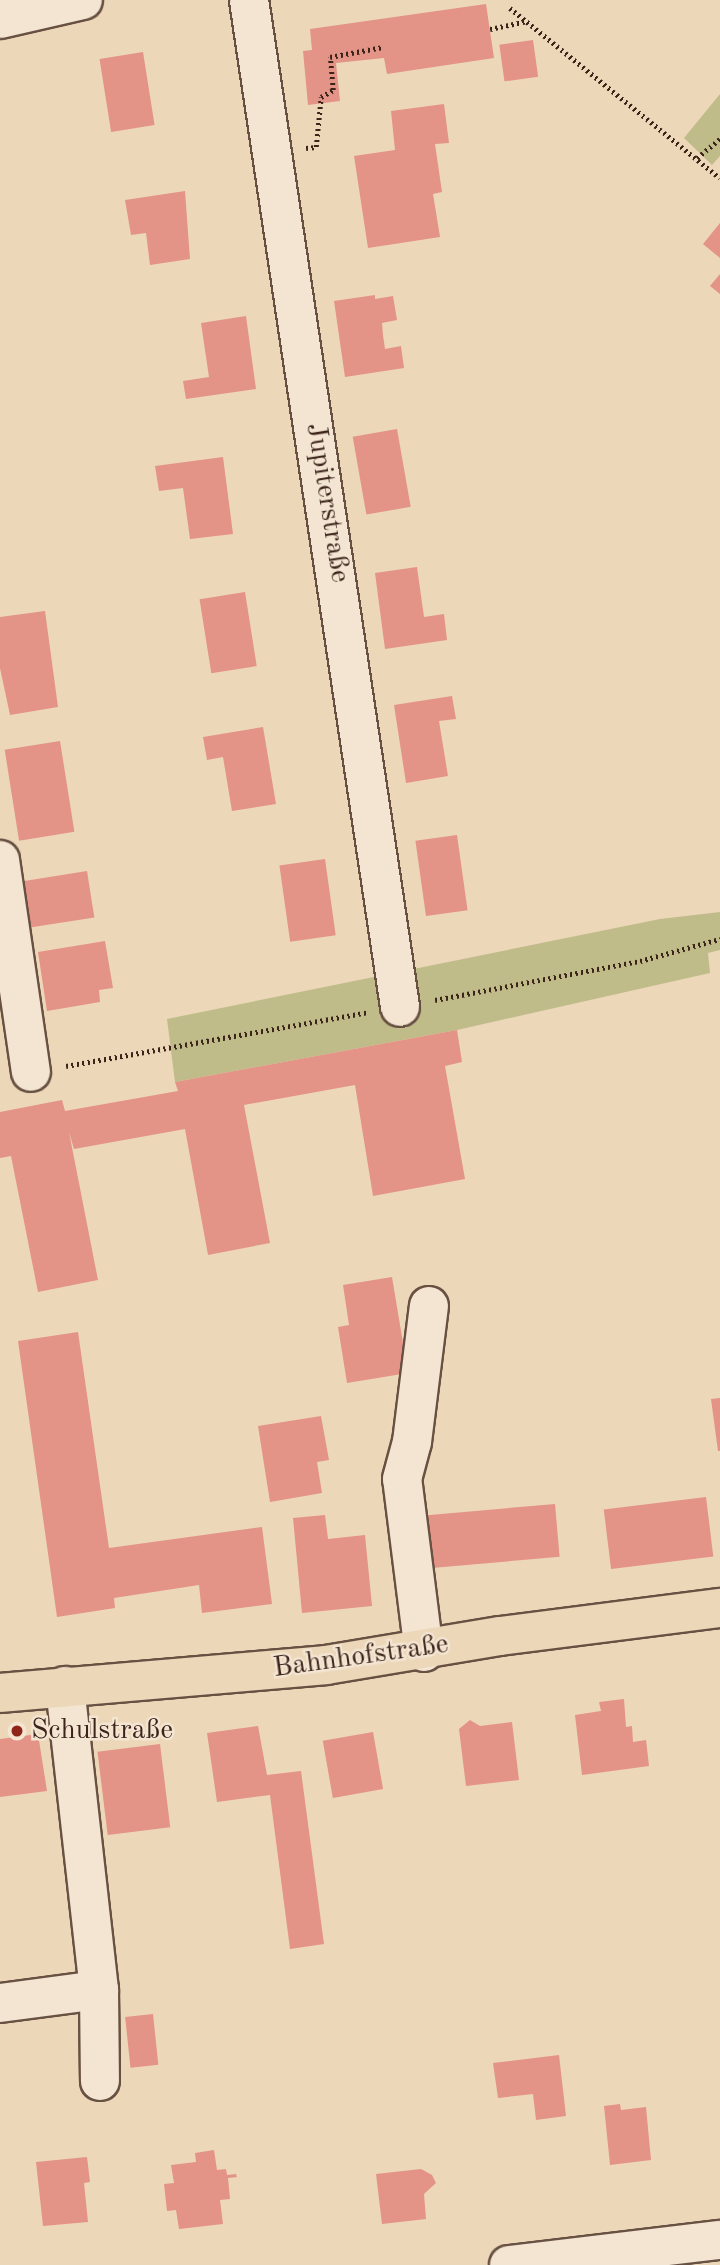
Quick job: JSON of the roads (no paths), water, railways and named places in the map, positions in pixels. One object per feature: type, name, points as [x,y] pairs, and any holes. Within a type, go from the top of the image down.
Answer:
[{"type":"main road","name":"Bahnhofstraße","points":[[0,1693],[326,1665],[424,1652],[500,1636],[720,1608]]},
{"type":"street","points":[[0,19],[83,0]]},
{"type":"street","name":"Jupiterstraße","points":[[249,0],[274,151],[400,1006]]},
{"type":"street","points":[[0,860],[31,1072]]},
{"type":"street","points":[[424,1652],[402,1479],[412,1442],[429,1306]]},
{"type":"street","points":[[65,1686],[99,1990],[100,2081]]},
{"type":"street","points":[[0,2003],[99,1990]]},
{"type":"street","points":[[509,2265],[720,2240]]},
{"type":"place","name":"Schulstraße","points":[[17,1731]]}]
